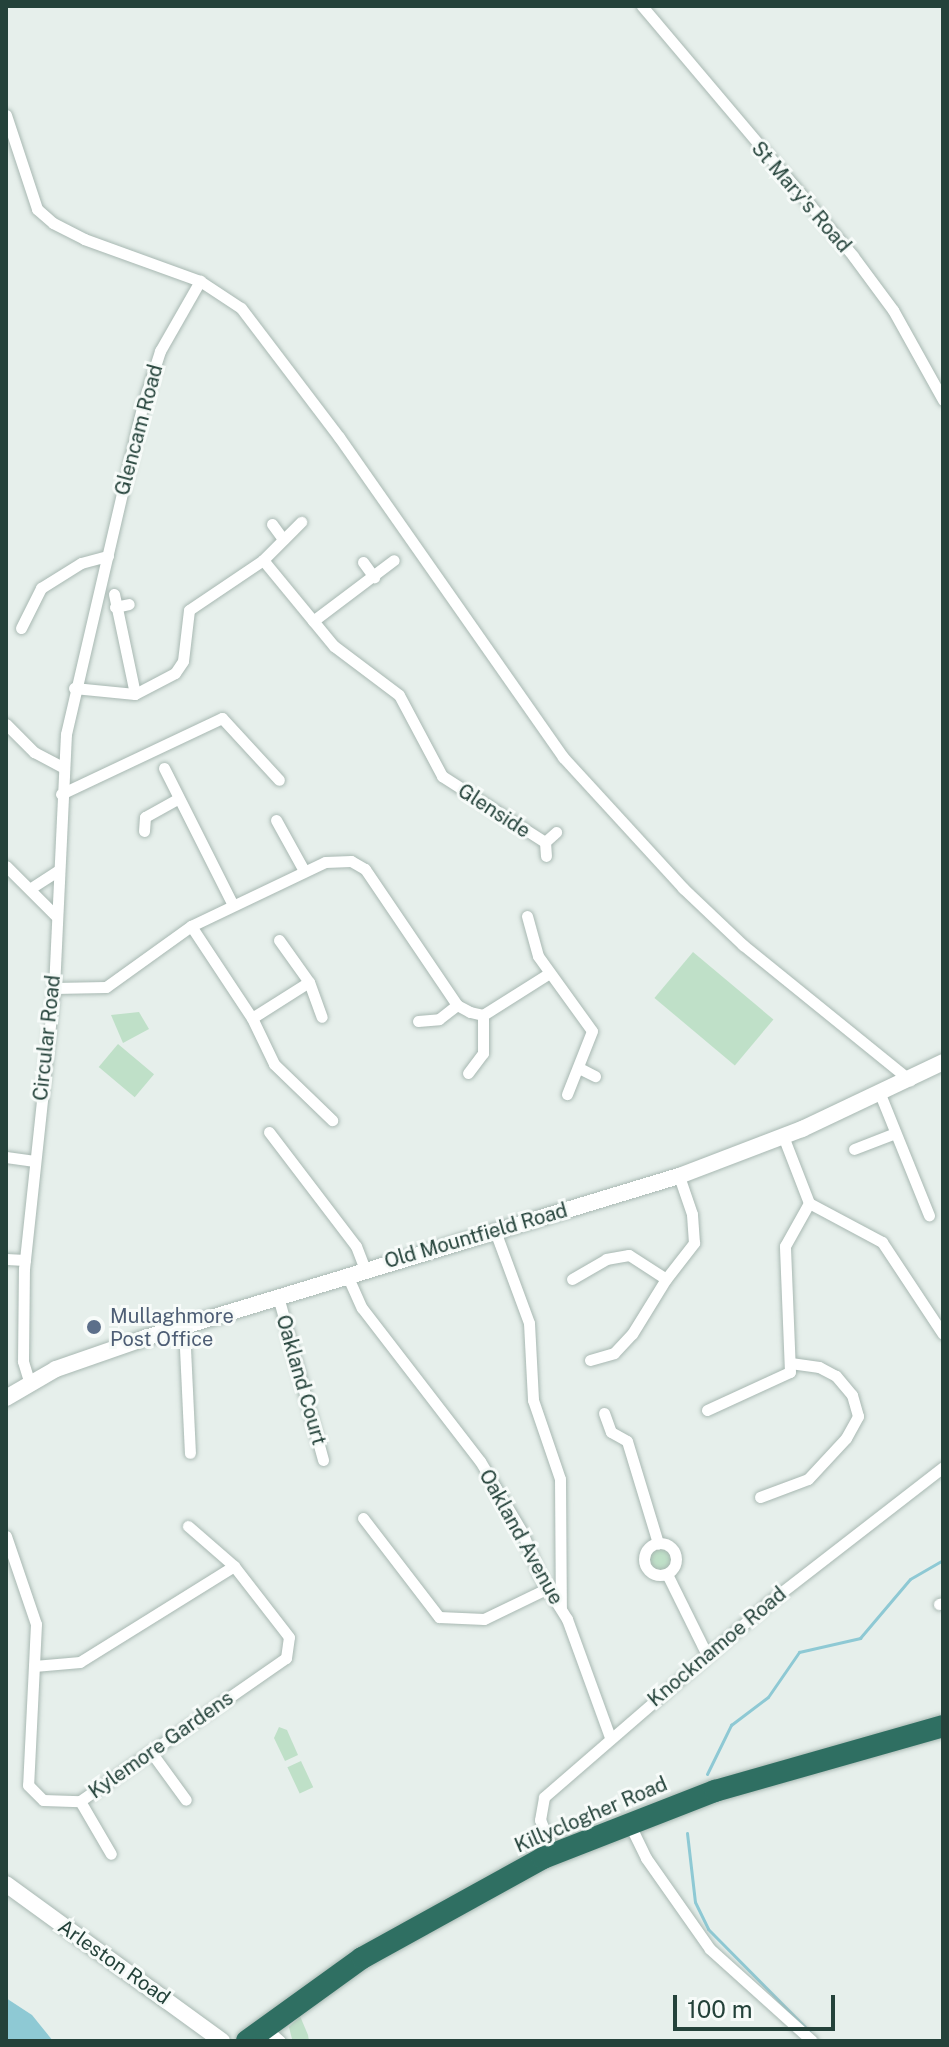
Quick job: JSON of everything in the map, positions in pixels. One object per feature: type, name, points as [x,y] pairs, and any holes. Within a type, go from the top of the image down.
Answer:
[{"type":"highway","name":"Killyclogher Road","points":[[247,2041],[273,2034],[362,1958],[554,1854],[628,1822],[715,1791],[943,1726]]},
{"type":"street","name":"St Mary's Road","points":[[642,6],[853,256],[893,310],[943,400]]},
{"type":"street","points":[[6,115],[30,193],[53,223],[200,281],[241,308],[298,380],[563,757],[619,820],[743,945],[910,1080]]},
{"type":"street","name":"Glencam Road","points":[[64,768],[74,688],[156,364],[200,281]]},
{"type":"street","points":[[74,688],[135,694],[175,673],[183,661],[193,607],[263,560],[301,522]]},
{"type":"street","points":[[272,524],[283,539]]},
{"type":"street","points":[[21,628],[41,588],[81,563],[108,556]]},
{"type":"street","name":"Glenside","points":[[263,560],[334,646],[399,695],[442,776],[545,842]]},
{"type":"street","points":[[313,621],[394,560]]},
{"type":"street","points":[[363,562],[374,577]]},
{"type":"street","points":[[114,594],[135,694]]},
{"type":"street","points":[[115,607],[129,604]]},
{"type":"street","points":[[61,794],[222,718],[279,780]]},
{"type":"street","points":[[6,724],[34,752],[64,768]]},
{"type":"street","name":"Circular Road","points":[[29,1381],[23,1361],[25,1260],[33,1161],[54,988],[64,768]]},
{"type":"street","points":[[164,768],[232,903]]},
{"type":"street","points":[[144,831],[145,817],[177,799]]},
{"type":"street","points":[[276,820],[303,869]]},
{"type":"street","name":"Glenside","points":[[545,842],[556,832]]},
{"type":"street","name":"Glenside","points":[[545,842],[546,856]]},
{"type":"street","points":[[54,988],[106,987],[191,926],[232,903],[303,869],[351,861],[365,869],[457,1005],[483,1015]]},
{"type":"street","points":[[31,888],[59,870]]},
{"type":"street","points":[[7,871],[31,888],[57,917]]},
{"type":"street","points":[[527,916],[529,940],[548,974],[592,1031],[567,1094]]},
{"type":"street","points":[[191,926],[252,1018],[274,1064],[332,1120]]},
{"type":"street","points":[[279,940],[309,982],[322,1017]]},
{"type":"street","points":[[483,1015],[548,974]]},
{"type":"street","points":[[252,1018],[309,982]]},
{"type":"street","points":[[418,1021],[439,1019],[457,1005]]},
{"type":"street","points":[[468,1073],[483,1053],[483,1015]]},
{"type":"street","name":"Old Mountfield Road","points":[[6,1398],[29,1381],[184,1327],[279,1300],[365,1269],[679,1176],[783,1136],[880,1094],[943,1062]]},
{"type":"street","points":[[579,1068],[595,1076]]},
{"type":"street","points":[[880,1094],[929,1215]]},
{"type":"street","points":[[269,1132],[356,1246],[365,1269]]},
{"type":"street","points":[[854,1149],[895,1133]]},
{"type":"street","points":[[783,1136],[809,1203],[882,1242],[943,1334]]},
{"type":"street","points":[[6,1157],[33,1161]]},
{"type":"street","points":[[590,1360],[614,1353],[623,1344],[694,1243],[692,1214],[679,1176]]},
{"type":"street","points":[[707,1410],[780,1380],[792,1363],[785,1246],[809,1203]]},
{"type":"street","points":[[495,1231],[529,1323],[533,1400],[560,1479],[561,1609]]},
{"type":"street","points":[[572,1279],[606,1259],[629,1255],[666,1279]]},
{"type":"street","points":[[6,1259],[25,1260]]},
{"type":"street","name":"Oakland Avenue","points":[[347,1275],[362,1308],[480,1461],[522,1532],[561,1609],[610,1737]]},
{"type":"street","name":"Oakland Court","points":[[279,1300],[323,1460]]},
{"type":"street","points":[[184,1327],[190,1453]]},
{"type":"street","points":[[760,1497],[808,1479],[858,1416],[852,1395],[836,1376],[819,1367],[792,1363]]},
{"type":"street","points":[[604,1413],[611,1432],[627,1441],[658,1543],[675,1552],[675,1565],[667,1574]]},
{"type":"street","name":"Knocknamoe Road","points":[[554,1854],[540,1820],[544,1797],[707,1655],[943,1467]]},
{"type":"street","points":[[363,1518],[439,1617],[484,1619],[548,1588]]},
{"type":"street","name":"Kylemore Gardens","points":[[6,1536],[36,1624],[28,1785],[43,1800],[80,1801],[286,1658],[289,1637],[234,1566],[188,1526]]},
{"type":"street","points":[[658,1543],[645,1552],[645,1568],[667,1574],[707,1655]]},
{"type":"street","points":[[34,1666],[80,1662],[234,1566]]},
{"type":"street","points":[[151,1752],[186,1800]]},
{"type":"street","points":[[80,1801],[111,1854]]},
{"type":"street","points":[[628,1822],[646,1858],[710,1949],[807,2037]]},
{"type":"street","name":"Arleston Road","points":[[6,1884],[222,2041]]},
{"type":"green space","points":[[693,952],[773,1019],[735,1065],[654,998]]},
{"type":"green space","points":[[139,1012],[149,1029],[123,1043],[111,1015]]},
{"type":"green space","points":[[118,1044],[154,1074],[135,1097],[99,1067]]},
{"type":"green space","points":[[660,1549],[668,1552],[671,1560],[668,1568],[660,1571],[652,1568],[649,1560],[652,1552]]},
{"type":"green space","points":[[279,1727],[287,1730],[298,1755],[285,1761],[274,1738]]},
{"type":"green space","points":[[301,1761],[313,1787],[300,1794],[287,1767]]},
{"type":"green space","points":[[300,2016],[309,2041],[292,2039],[289,2027]]},
{"type":"water","points":[[6,1998],[32,2015],[53,2041],[8,2041]]},
{"type":"waterway","points":[[707,1774],[731,1725],[768,1697],[799,1652],[860,1638],[910,1579],[943,1560]]},
{"type":"waterway","points":[[687,1833],[695,1902],[708,1929],[809,2031]]},
{"type":"place","name":"Mullaghmore Post Office","points":[[94,1327]]}]
